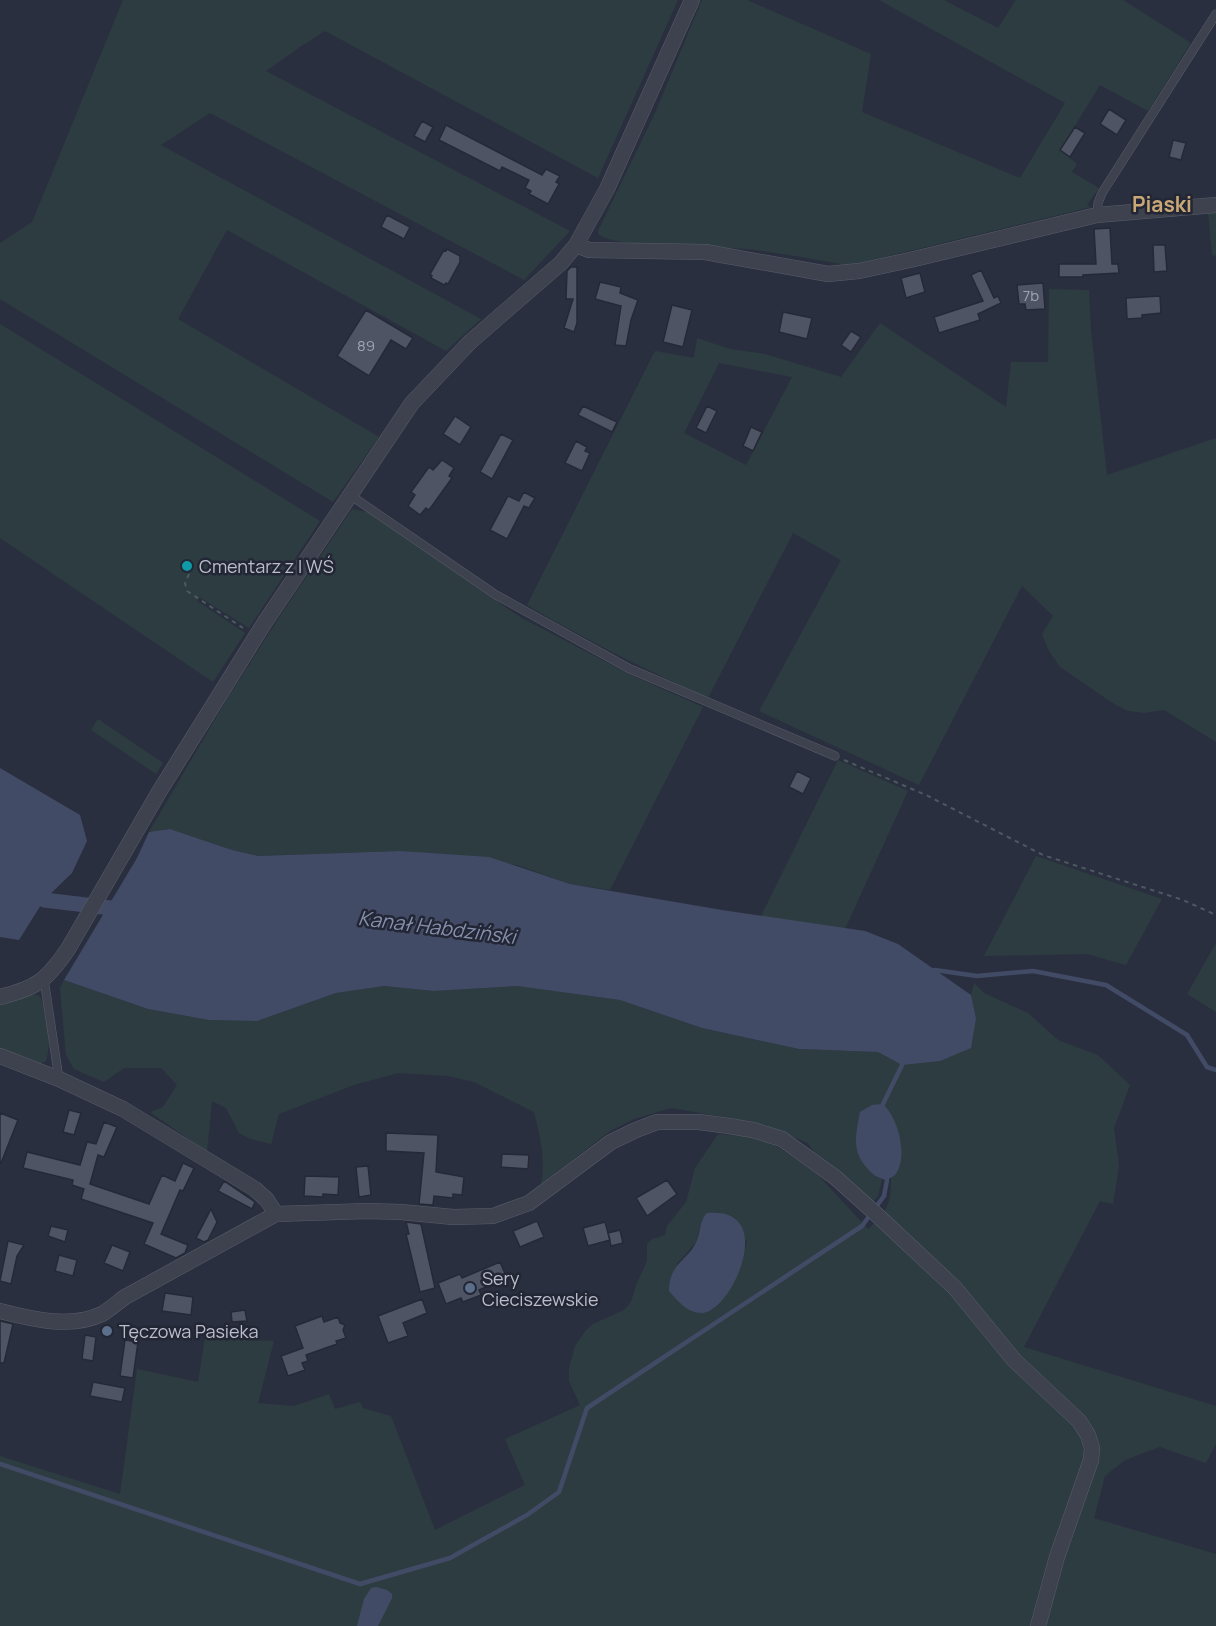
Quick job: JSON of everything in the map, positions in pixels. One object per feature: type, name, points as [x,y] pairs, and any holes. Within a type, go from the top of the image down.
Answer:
[{"type":"street","points":[[0,997],[30,988],[44,979],[68,949],[256,636],[412,403],[470,342],[561,263],[576,245],[607,189],[692,0]]},
{"type":"street","points":[[576,245],[589,250],[705,252],[828,274],[859,271],[1097,215],[1216,205]]},
{"type":"street","points":[[0,1056],[59,1079],[123,1109],[255,1189],[267,1200],[276,1214]]},
{"type":"street","points":[[0,1311],[42,1320],[69,1322],[94,1316],[276,1214],[368,1211],[453,1217],[493,1216],[529,1203],[611,1142],[657,1122],[699,1122],[753,1130],[782,1139],[836,1178],[955,1288],[1014,1359],[1079,1421],[1088,1436],[1092,1448],[1091,1460],[1057,1557],[1038,1626]]},
{"type":"lane","points":[[1097,215],[1100,197],[1216,14]]},
{"type":"lane","points":[[350,495],[496,595],[630,669],[836,756]]},
{"type":"lane","points":[[44,979],[59,1079]]},
{"type":"path","points":[[189,573],[185,583],[187,591],[256,636]]},
{"type":"path","points":[[836,756],[926,795],[1043,855],[1183,900],[1216,915]]},
{"type":"shaded area","points":[[123,0],[678,0],[598,178],[325,31],[266,71],[570,231],[524,280],[210,113],[161,145],[481,319],[446,351],[227,230],[178,319],[379,437],[333,502],[0,299],[0,243],[32,222]]},
{"type":"shaded area","points":[[702,0],[747,0],[871,54],[862,112],[1020,178],[1065,103],[879,0],[944,0],[998,28],[1016,0],[1123,0],[1191,43],[1148,111],[1100,85],[1060,150],[1077,164],[1072,172],[1099,188],[1087,205],[1091,207],[847,266],[757,250],[647,245],[627,243],[599,235],[598,231],[655,113]]},
{"type":"shaded area","points":[[1216,211],[1216,256],[1212,255],[1208,212]]},
{"type":"shaded area","points":[[1049,289],[1089,290],[1091,331],[1107,475],[1216,438],[1216,742],[1164,710],[1144,713],[1128,711],[1060,667],[1049,651],[1042,634],[1053,616],[1022,586],[919,785],[759,711],[841,560],[793,533],[708,698],[616,654],[527,605],[655,351],[694,358],[697,338],[730,349],[765,354],[841,377],[880,323],[1006,407],[1011,362],[1048,362]],"holes":[[[719,363],[792,377],[746,465],[684,433]]]},
{"type":"shaded area","points":[[0,324],[320,521],[249,628],[199,597],[197,601],[245,633],[213,682],[0,538]]},
{"type":"shaded area","points":[[352,509],[367,512],[520,617],[631,675],[703,707],[610,890],[570,884],[517,865],[400,851],[258,856],[232,850],[170,829],[149,832],[227,699]]},
{"type":"shaded area","points":[[98,719],[163,763],[156,774],[91,730]]},
{"type":"shaded area","points":[[838,760],[908,791],[845,929],[761,916]]},
{"type":"shaded area","points":[[1036,856],[1162,899],[1126,965],[1087,954],[984,956]]},
{"type":"shaded area","points":[[1216,943],[1216,1012],[1187,994]]},
{"type":"shaded area","points":[[64,980],[148,1009],[209,1020],[257,1021],[336,993],[384,986],[434,991],[517,986],[620,1000],[702,1028],[799,1049],[878,1052],[902,1065],[976,1018],[971,995],[974,983],[984,993],[1028,1013],[1058,1040],[1098,1055],[1130,1085],[1114,1128],[1119,1166],[1113,1204],[1100,1201],[1024,1347],[1216,1406],[1216,1444],[1206,1463],[1160,1447],[1125,1460],[1105,1476],[1094,1518],[1216,1554],[1216,1626],[0,1626],[0,1456],[120,1494],[137,1369],[198,1382],[205,1338],[274,1341],[258,1403],[294,1406],[329,1394],[335,1409],[360,1402],[363,1408],[391,1416],[435,1530],[525,1485],[505,1439],[580,1405],[569,1381],[569,1369],[575,1346],[593,1324],[624,1310],[631,1302],[647,1261],[647,1244],[652,1239],[665,1235],[667,1226],[686,1202],[695,1168],[718,1134],[744,1136],[775,1145],[818,1175],[868,1229],[887,1206],[891,1178],[895,1174],[875,1177],[882,1179],[878,1196],[873,1202],[815,1154],[808,1143],[754,1122],[671,1108],[634,1119],[610,1131],[541,1184],[543,1157],[534,1112],[474,1082],[448,1076],[398,1073],[354,1085],[279,1114],[271,1144],[239,1133],[226,1108],[212,1101],[207,1152],[150,1112],[163,1107],[177,1085],[161,1068],[124,1068],[104,1082],[74,1069],[66,1055],[60,988]],"holes":[[[702,1219],[747,1241],[735,1279],[725,1296],[711,1311],[677,1264],[696,1242]]]},
{"type":"shaded area","points":[[31,994],[41,998],[48,1030],[48,1054],[46,1061],[39,1065],[0,1051],[0,1004]]},
{"type":"water","points":[[0,768],[80,815],[87,841],[72,873],[44,900],[19,940],[0,937]]},
{"type":"water","points":[[170,829],[232,850],[258,856],[400,851],[489,857],[570,884],[865,931],[898,944],[971,995],[976,1018],[971,1048],[940,1061],[902,1065],[878,1052],[799,1049],[702,1028],[620,1000],[517,986],[434,991],[384,986],[336,993],[257,1021],[209,1020],[148,1009],[64,980],[137,858],[149,832]]},
{"type":"water","points":[[883,1104],[893,1118],[901,1148],[899,1167],[895,1175],[887,1180],[876,1176],[862,1162],[856,1141],[860,1112],[872,1105]]},
{"type":"water","points":[[707,1213],[729,1215],[741,1226],[745,1242],[743,1260],[736,1280],[714,1308],[702,1313],[687,1309],[669,1291],[672,1274],[694,1247]]},
{"type":"water","points":[[371,1588],[387,1590],[392,1594],[392,1598],[378,1626],[357,1626],[364,1599]]},
{"type":"building","points":[[1109,109],[1126,120],[1117,135],[1100,124]]},
{"type":"building","points":[[422,121],[433,127],[425,142],[414,136]]},
{"type":"building","points":[[446,125],[542,175],[546,169],[560,176],[556,182],[559,184],[548,204],[529,194],[531,191],[525,188],[529,180],[502,167],[500,171],[439,140]]},
{"type":"building","points":[[1075,127],[1085,133],[1070,157],[1060,150]]},
{"type":"building","points":[[1173,140],[1186,143],[1181,160],[1169,157]]},
{"type":"building","points":[[387,215],[410,227],[404,239],[381,227]]},
{"type":"building","points":[[1110,228],[1112,264],[1118,264],[1119,273],[1059,277],[1059,264],[1096,264],[1094,229]]},
{"type":"building","points":[[1153,245],[1165,245],[1167,271],[1154,272]]},
{"type":"building","points":[[447,249],[460,256],[460,262],[448,284],[444,285],[431,278],[430,274],[444,250]]},
{"type":"building","points":[[571,267],[577,267],[577,323],[574,332],[564,328],[573,299],[566,299],[567,271]]},
{"type":"building","points":[[981,270],[994,298],[998,296],[1001,303],[978,314],[980,320],[939,333],[934,317],[983,301],[971,275]]},
{"type":"building","points":[[920,273],[925,292],[906,298],[901,278]]},
{"type":"building","points":[[600,282],[621,287],[620,293],[638,300],[626,346],[615,345],[621,306],[595,299]]},
{"type":"building","points":[[1043,283],[1045,309],[1026,310],[1025,304],[1019,304],[1017,285]]},
{"type":"building","points":[[1160,296],[1161,313],[1127,319],[1126,298]]},
{"type":"building","points":[[672,305],[692,310],[683,347],[663,342]]},
{"type":"building","points":[[366,310],[413,338],[406,349],[391,340],[369,376],[337,356]]},
{"type":"building","points":[[783,312],[812,318],[807,339],[779,332]]},
{"type":"building","points":[[851,331],[861,337],[851,352],[841,345]]},
{"type":"building","points":[[583,406],[617,422],[612,432],[578,415]]},
{"type":"building","points":[[707,406],[717,411],[706,433],[696,428]]},
{"type":"building","points":[[455,416],[471,427],[460,445],[443,434]]},
{"type":"building","points":[[751,427],[762,432],[753,451],[743,446]]},
{"type":"building","points":[[501,434],[513,440],[492,479],[480,472]]},
{"type":"building","points":[[576,441],[587,447],[585,451],[590,453],[582,471],[565,463]]},
{"type":"building","points":[[442,460],[454,468],[449,476],[452,478],[429,510],[426,508],[420,515],[408,506],[415,495],[411,492],[429,467],[433,470]]},
{"type":"building","points":[[524,492],[535,498],[529,508],[524,506],[507,539],[490,530],[508,496],[519,501]]},
{"type":"building","points":[[797,771],[811,778],[803,794],[789,787]]},
{"type":"building","points":[[69,1110],[81,1113],[74,1135],[63,1132]]},
{"type":"building","points":[[0,1113],[18,1120],[1,1163],[0,1163]]},
{"type":"building","points":[[104,1122],[117,1127],[104,1157],[98,1155],[90,1184],[149,1204],[162,1175],[175,1181],[183,1163],[194,1168],[183,1191],[180,1190],[161,1234],[188,1245],[185,1253],[176,1258],[144,1244],[153,1223],[81,1199],[84,1189],[72,1185],[73,1180],[23,1168],[27,1152],[80,1165],[87,1142],[96,1144]]},
{"type":"building","points":[[386,1133],[438,1135],[436,1172],[464,1177],[462,1195],[453,1194],[453,1198],[434,1196],[433,1205],[419,1204],[424,1153],[386,1151]]},
{"type":"building","points":[[502,1154],[529,1155],[528,1169],[501,1167]]},
{"type":"building","points":[[368,1166],[371,1195],[359,1197],[356,1167]]},
{"type":"building","points":[[305,1176],[339,1177],[338,1195],[304,1196]]},
{"type":"building","points":[[667,1180],[677,1194],[647,1216],[636,1198]]},
{"type":"building","points":[[224,1181],[255,1202],[252,1209],[218,1191]]},
{"type":"building","points":[[211,1209],[217,1222],[208,1240],[204,1242],[196,1238]]},
{"type":"building","points":[[537,1221],[544,1237],[520,1247],[513,1231]]},
{"type":"building","points":[[406,1222],[421,1224],[435,1288],[420,1292],[406,1234],[409,1234]]},
{"type":"building","points":[[605,1222],[610,1240],[588,1246],[583,1228]]},
{"type":"building","points":[[51,1226],[68,1230],[65,1242],[48,1236]]},
{"type":"building","points":[[620,1230],[623,1243],[611,1246],[608,1233]]},
{"type":"building","points":[[8,1241],[24,1245],[17,1256],[11,1284],[0,1281]]},
{"type":"building","points":[[112,1245],[130,1252],[123,1271],[104,1263]]},
{"type":"building","points":[[59,1255],[77,1260],[73,1276],[55,1271]]},
{"type":"building","points":[[500,1262],[507,1278],[479,1290],[481,1295],[463,1302],[461,1298],[446,1304],[438,1283],[460,1274],[462,1278]]},
{"type":"building","points":[[165,1293],[193,1297],[191,1315],[162,1311]]},
{"type":"building","points":[[422,1299],[427,1313],[403,1323],[408,1336],[388,1343],[378,1316]]},
{"type":"building","points":[[245,1310],[247,1321],[232,1322],[231,1312]]},
{"type":"building","points":[[322,1316],[324,1322],[338,1317],[340,1323],[345,1325],[343,1330],[346,1338],[336,1341],[337,1344],[306,1355],[308,1361],[302,1363],[305,1370],[288,1376],[281,1356],[303,1348],[295,1326]]},
{"type":"building","points":[[0,1321],[13,1324],[4,1363],[0,1363]]},
{"type":"building","points":[[85,1335],[96,1337],[93,1361],[82,1359]]},
{"type":"building","points":[[125,1340],[138,1342],[133,1378],[120,1376]]},
{"type":"building","points":[[93,1382],[125,1388],[122,1402],[90,1396]]},
{"type":"waterway","name":"Kanał Habdziński","points":[[30,885],[44,900],[128,910]]},
{"type":"waterway","points":[[930,973],[935,970],[977,976],[1033,971],[1106,985],[1187,1035],[1207,1067],[1216,1070]]},
{"type":"waterway","points":[[883,1104],[902,1065]]},
{"type":"waterway","points":[[0,1464],[360,1584],[450,1558],[527,1515],[559,1492],[587,1408],[862,1226],[884,1196],[887,1180]]},
{"type":"place","name":"Cmentarz z I WŚ","points":[[187,566]]},
{"type":"place","name":"Sery Cieciszewskie","points":[[470,1288]]},
{"type":"place","name":"Tęczowa Pasieka","points":[[107,1331]]},
{"type":"district","name":"Piaski","points":[[1162,204]]}]
